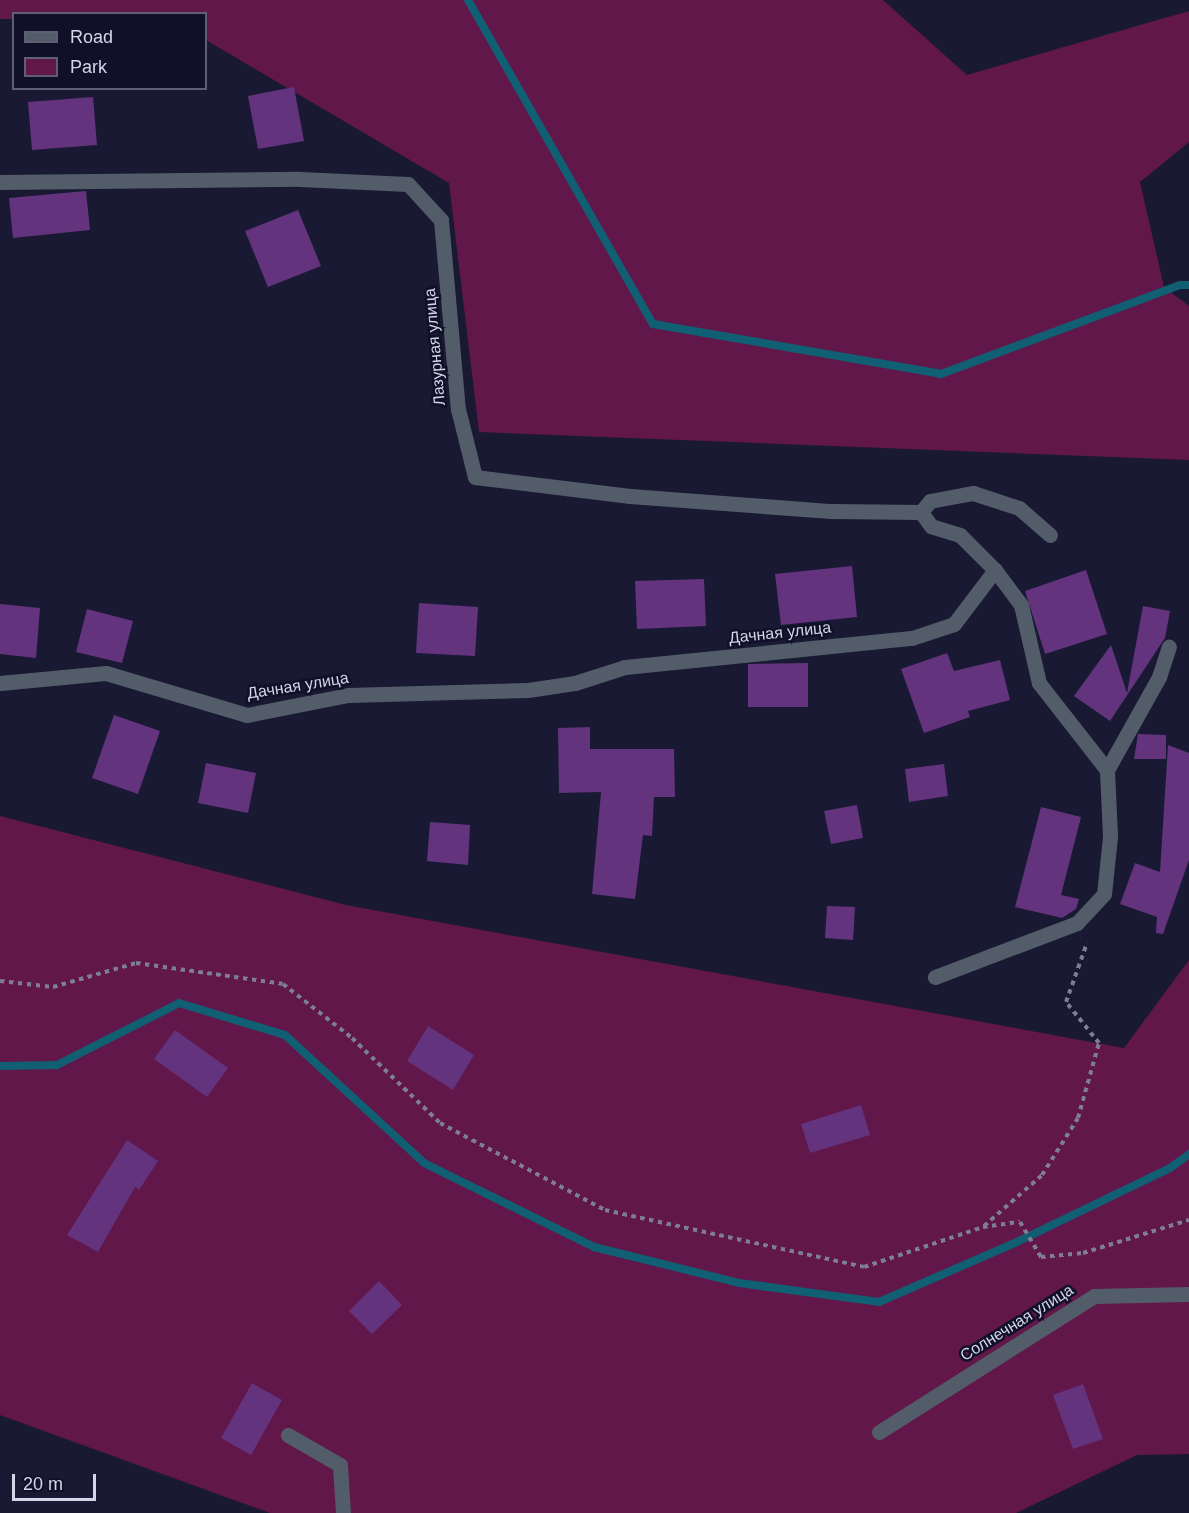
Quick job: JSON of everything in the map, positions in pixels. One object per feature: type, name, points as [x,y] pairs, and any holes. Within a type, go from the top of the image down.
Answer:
[{"type":"street","name":"Лазурная улица","points":[[0,183],[300,179],[408,184],[441,220],[458,409],[475,477],[630,496],[831,511],[921,512]]},
{"type":"street","points":[[1050,535],[1019,508],[973,493],[930,501],[921,512],[931,526],[960,535],[995,570],[1021,605],[1039,683],[1107,770]]},
{"type":"street","name":"Дачная улица","points":[[0,683],[106,673],[247,715],[348,695],[528,690],[575,683],[625,667],[912,638],[954,624],[995,570]]},
{"type":"street","points":[[935,977],[1077,923],[1104,894],[1110,837],[1107,770],[1159,676],[1169,647]]},
{"type":"street","name":"Солнечная улица","points":[[879,1432],[1094,1296],[1189,1294]]},
{"type":"street","points":[[288,1435],[340,1465],[343,1513]]},
{"type":"path","points":[[983,1227],[1042,1175],[1078,1118],[1099,1043],[1066,1002],[1089,938]]},
{"type":"path","points":[[0,981],[53,987],[136,963],[283,984],[352,1038],[440,1123],[605,1210],[864,1267],[983,1227],[1020,1222],[1041,1257],[1083,1253],[1189,1220]]},
{"type":"green space","points":[[0,0],[883,0],[967,75],[1189,11],[1189,142],[1140,182],[1164,287],[1189,306],[1189,460],[479,432],[449,183],[207,41],[207,12],[12,12],[12,19],[0,19]]},
{"type":"green space","points":[[0,816],[346,905],[1124,1048],[1189,960],[1189,1454],[1137,1455],[1016,1513],[270,1513],[0,1415]]},
{"type":"building","points":[[294,87],[304,141],[258,149],[248,96]]},
{"type":"building","points":[[93,97],[97,145],[32,150],[28,102]]},
{"type":"building","points":[[86,191],[90,230],[13,238],[9,198]]},
{"type":"building","points":[[298,210],[321,266],[268,287],[245,231]]},
{"type":"building","points":[[852,566],[857,617],[781,625],[775,574]]},
{"type":"building","points":[[1086,570],[1107,634],[1045,654],[1025,591]]},
{"type":"building","points":[[704,579],[706,626],[637,629],[635,581]]},
{"type":"building","points":[[419,603],[478,607],[475,656],[416,653]]},
{"type":"building","points":[[0,604],[40,608],[36,658],[0,654]]},
{"type":"building","points":[[1143,606],[1170,611],[1165,638],[1110,721],[1074,696],[1111,645],[1127,693]]},
{"type":"building","points":[[87,609],[133,621],[122,663],[76,652]]},
{"type":"building","points":[[947,653],[954,671],[1000,660],[1010,700],[968,711],[970,717],[924,733],[901,669]]},
{"type":"building","points":[[808,663],[808,707],[748,707],[748,664]]},
{"type":"building","points":[[114,715],[160,731],[138,794],[92,778]]},
{"type":"building","points":[[590,727],[590,749],[674,749],[675,797],[654,797],[652,836],[643,835],[635,899],[592,894],[601,792],[559,793],[558,728]]},
{"type":"building","points":[[1138,734],[1166,735],[1166,759],[1134,759]]},
{"type":"building","points":[[1168,745],[1189,753],[1189,860],[1163,934],[1156,933],[1157,917],[1120,904],[1135,863],[1160,872]]},
{"type":"building","points":[[206,763],[256,773],[248,813],[198,803]]},
{"type":"building","points":[[944,764],[948,796],[909,802],[905,769]]},
{"type":"building","points":[[857,805],[863,838],[831,844],[824,811]]},
{"type":"building","points":[[1041,807],[1081,817],[1061,895],[1079,899],[1076,909],[1062,918],[1015,907]]},
{"type":"building","points":[[430,822],[470,825],[468,865],[427,861]]},
{"type":"building","points":[[827,906],[855,907],[853,940],[825,938]]},
{"type":"building","points":[[428,1026],[474,1055],[453,1090],[407,1061]]},
{"type":"building","points":[[175,1030],[228,1068],[207,1097],[154,1059]]},
{"type":"building","points":[[861,1105],[870,1135],[810,1153],[801,1124]]},
{"type":"building","points":[[127,1140],[158,1161],[139,1190],[135,1187],[98,1252],[67,1235]]},
{"type":"building","points":[[379,1281],[402,1305],[372,1334],[349,1311]]},
{"type":"building","points":[[252,1383],[282,1400],[251,1455],[221,1438]]},
{"type":"building","points":[[1083,1384],[1103,1439],[1073,1449],[1053,1395]]},
{"type":"waterway","points":[[468,0],[653,324],[941,374],[1180,285],[1189,285]]},
{"type":"waterway","points":[[0,1066],[57,1065],[179,1003],[285,1035],[424,1163],[594,1247],[739,1283],[879,1302],[1015,1243],[1170,1168],[1189,1154]]}]
